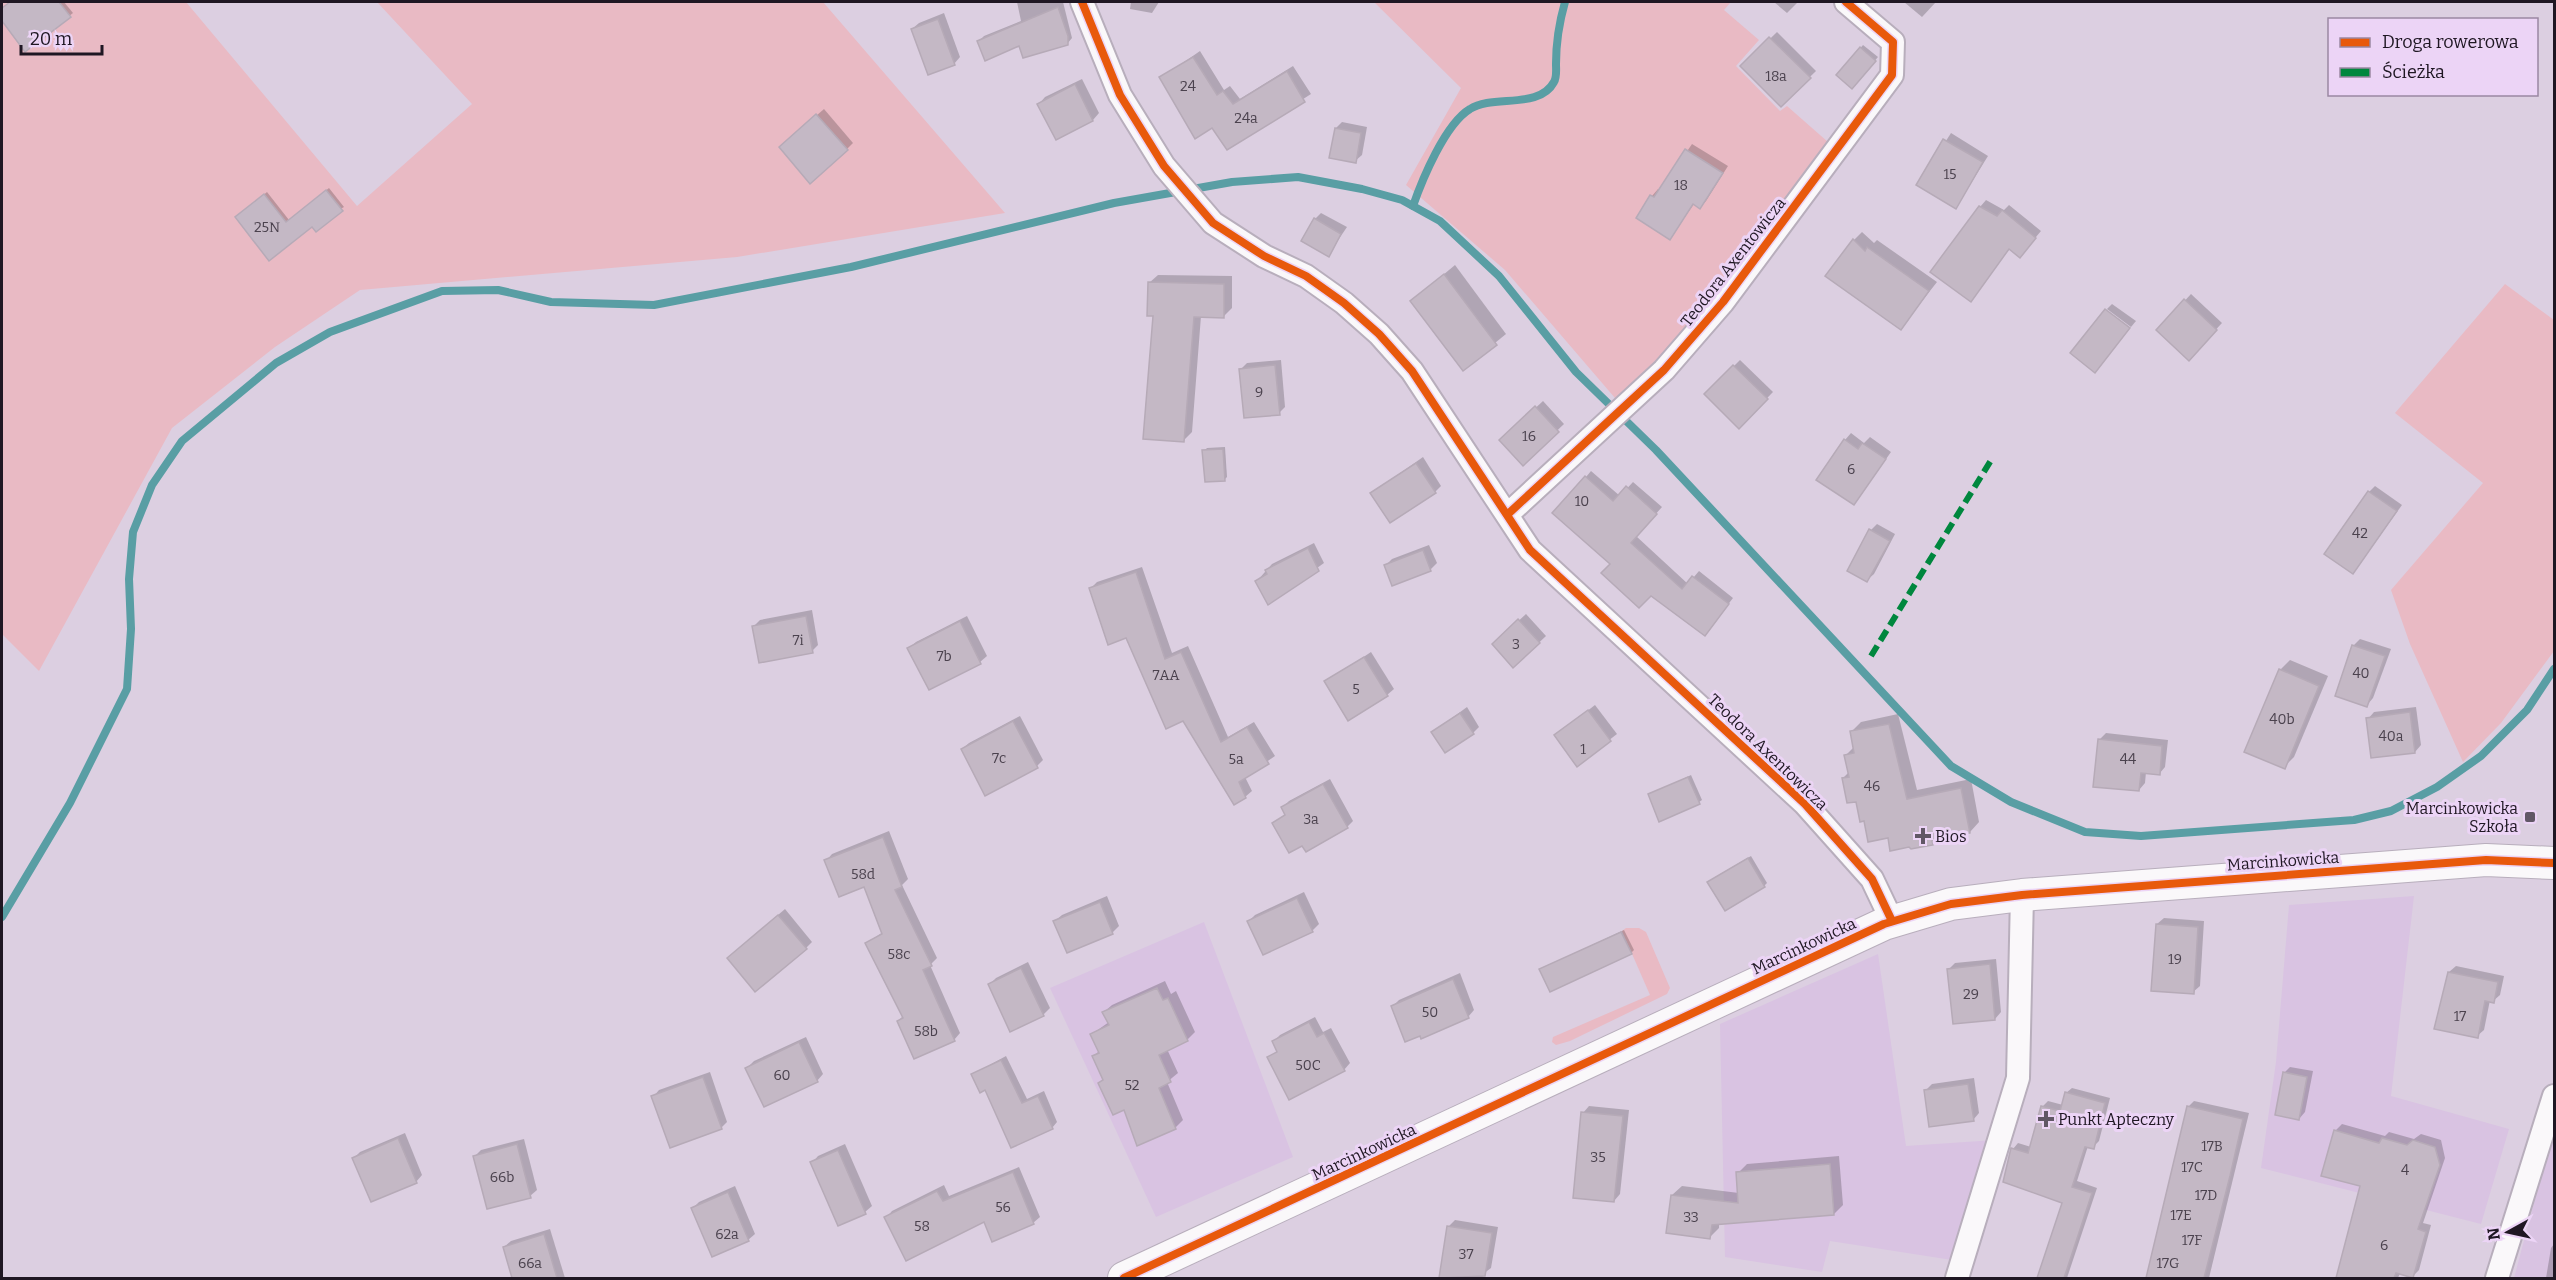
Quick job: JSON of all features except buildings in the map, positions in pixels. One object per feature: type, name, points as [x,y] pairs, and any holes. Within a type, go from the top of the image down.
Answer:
[{"type":"street","name":"Teodora Axentowicza","points":[[1082,2],[1120,95],[1170,172],[1213,223],[1264,256],[1306,276],[1344,303],[1378,334],[1412,371],[1530,550],[1797,796],[1851,852],[1872,879],[1892,921]]},
{"type":"street","name":"Teodora Axentowicza","points":[[1508,514],[1664,370],[1723,302],[1892,75],[1893,42],[1846,2]]},
{"type":"street","name":"Marcinkowicka","points":[[1124,1278],[1892,921],[1951,904],[2022,895],[2486,860],[2554,863]]},
{"type":"street","points":[[1957,1278],[2018,1078],[2022,895]]},
{"type":"street","points":[[2497,1278],[2554,1096]]},
{"type":"shaded area","points":[[2,2],[186,2],[357,206],[472,104],[377,2],[823,2],[1005,213],[737,257],[360,290],[275,347],[172,428],[39,671],[2,634]]},
{"type":"shaded area","points":[[1374,2],[1731,2],[1724,10],[1759,40],[1736,66],[1780,111],[1787,106],[1828,142],[1765,237],[1653,366],[1615,398],[1505,270],[1406,185],[1461,88]]},
{"type":"shaded area","points":[[2505,284],[2554,320],[2554,651],[2501,723],[2463,762],[2410,644],[2391,590],[2483,483],[2395,413]]},
{"type":"shaded area","points":[[2414,896],[2391,1096],[2509,1129],[2481,1224],[2261,1168],[2276,1062],[2289,905]]},
{"type":"shaded area","points":[[1204,922],[1293,1157],[1156,1217],[1050,988]]},
{"type":"shaded area","points":[[1626,928],[1639,928],[1646,932],[1670,988],[1667,994],[1570,1041],[1556,1045],[1552,1042],[1553,1037],[1650,995],[1622,931]]},
{"type":"shaded area","points":[[1878,954],[1906,1146],[1995,1140],[1952,1260],[1830,1241],[1822,1272],[1725,1257],[1720,1024]]},
{"type":"shaded area","points":[[2554,1128],[2554,1278],[2514,1278]]},
{"type":"waterway","points":[[1413,206],[1443,139],[1461,116],[1470,109],[1491,102],[1538,96],[1547,91],[1554,82],[1558,33],[1565,2]]},
{"type":"waterway","points":[[2,917],[70,803],[127,689],[131,629],[129,579],[133,532],[152,485],[182,441],[276,363],[330,332],[442,291],[498,290],[551,302],[654,305],[851,267],[1114,203],[1232,182],[1298,177],[1362,189],[1402,200],[1440,221],[1499,276],[1576,372],[1656,450],[1951,766],[2011,802],[2085,832],[2141,836],[2354,820],[2391,811],[2437,787],[2481,756],[2527,710],[2554,669]]},
{"type":"marked path","points":[[1871,656],[1993,457]]},
{"type":"cycle path","points":[[1082,2],[1120,95],[1164,166],[1213,223],[1264,256],[1306,276],[1344,303],[1379,334],[1412,371],[1530,550],[1805,804],[1872,879],[1892,921]]},
{"type":"cycle path","points":[[1508,514],[1664,370],[1723,302],[1892,75],[1893,42],[1846,2]]},
{"type":"cycle path","points":[[1124,1278],[1884,924],[1951,904],[2022,895],[2486,860],[2554,863]]},
{"type":"place","name":"Marcinkowicka Szkoła","points":[[2530,817]]},
{"type":"place","name":"Bios","points":[[1923,836]]},
{"type":"place","name":"Punkt Apteczny","points":[[2046,1119]]}]
